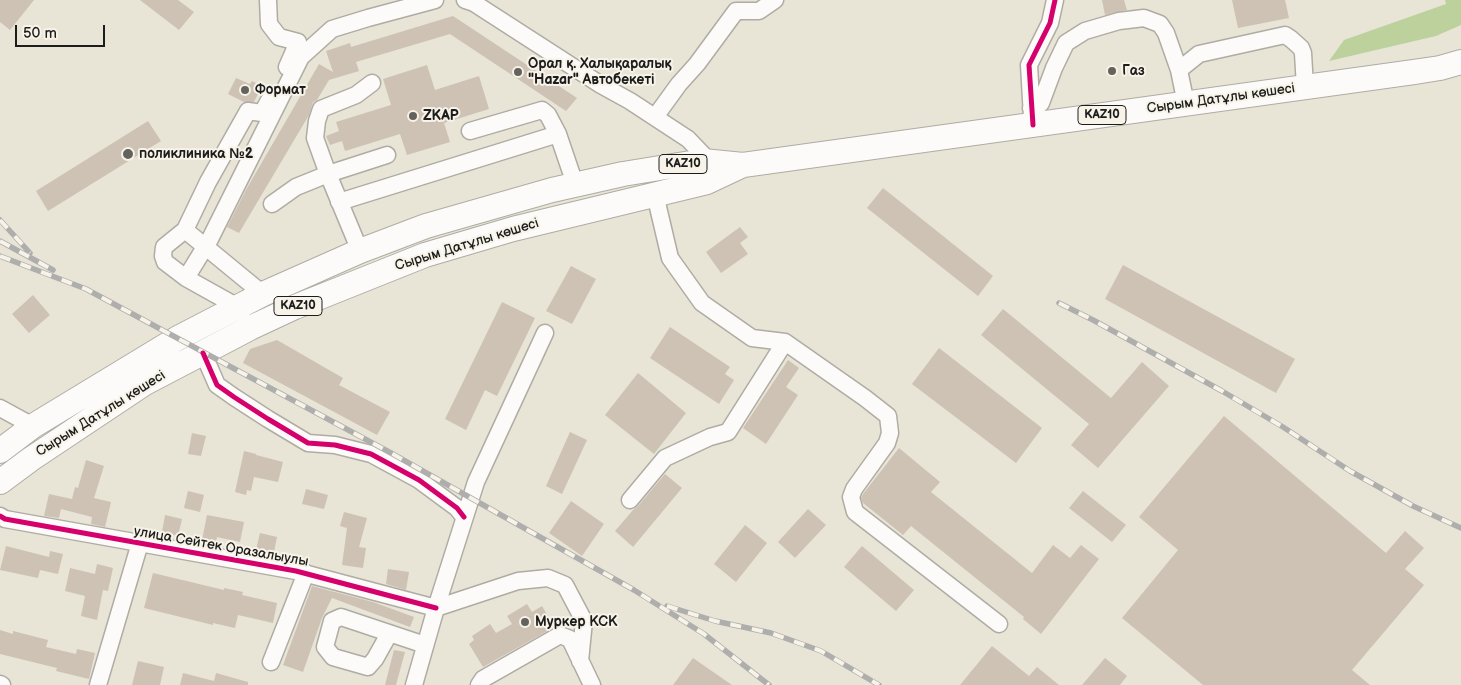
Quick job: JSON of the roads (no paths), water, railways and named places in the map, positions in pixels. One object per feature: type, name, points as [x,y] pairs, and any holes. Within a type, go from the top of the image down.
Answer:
[{"type":"highway","name":"Сырым Датұлы көшесі","points":[[0,451],[33,426],[178,338],[263,294],[360,251],[426,226],[575,184],[703,161],[743,165],[1032,116],[1186,104],[1440,68],[1461,62]]},
{"type":"highway","name":"Сырым Датұлы көшесі","points":[[0,482],[31,459],[146,383],[250,328],[295,308],[425,255],[513,229],[707,182],[743,165]]},
{"type":"highway","points":[[623,174],[628,201]]},
{"type":"street","points":[[250,328],[238,306],[186,278],[165,262],[163,256],[164,247],[185,230],[208,182],[248,111],[262,113],[292,57],[298,42],[279,37],[269,24],[268,0]]},
{"type":"street","points":[[186,278],[205,246],[302,57],[332,29],[436,0]]},
{"type":"street","points":[[465,0],[474,3],[600,85],[655,117],[688,139],[710,162]]},
{"type":"street","points":[[655,117],[736,11],[759,11],[775,0]]},
{"type":"street","points":[[1032,116],[1029,65],[1050,23],[1054,0]]},
{"type":"street","points":[[1032,116],[1041,102],[1066,43],[1085,31],[1119,21],[1144,18],[1160,24],[1166,33],[1179,70],[1186,104]]},
{"type":"street","points":[[1179,70],[1199,54],[1285,35],[1301,48],[1304,53],[1305,87]]},
{"type":"street","points":[[360,251],[315,138],[321,109],[356,95],[372,83]]},
{"type":"street","points":[[470,131],[542,110],[548,115],[558,134],[575,184]]},
{"type":"street","points":[[339,202],[558,134]]},
{"type":"street","points":[[272,204],[296,187],[328,174],[387,155]]},
{"type":"street","points":[[657,194],[658,207],[670,258],[702,303],[752,338],[785,342],[888,416],[890,433],[887,443],[854,489],[851,497],[855,512],[999,624]]},
{"type":"street","points":[[185,230],[263,294]]},
{"type":"street","points":[[414,685],[476,482],[545,333]]},
{"type":"street","points":[[630,500],[664,458],[710,437],[728,432],[785,342]]},
{"type":"street","points":[[202,353],[217,385],[268,419],[308,443],[336,445],[371,454],[419,480],[457,508],[464,517]]},
{"type":"street","points":[[0,408],[33,426]]},
{"type":"street","name":"улица Сейтек Оразалыулы","points":[[0,516],[5,519],[306,573],[436,608]]},
{"type":"street","points":[[98,685],[140,543]]},
{"type":"street","points":[[271,662],[306,573]]},
{"type":"street","points":[[436,608],[518,581],[548,578],[565,584],[584,621],[580,661]]},
{"type":"street","points":[[389,634],[425,645]]},
{"type":"street","points":[[483,683],[560,635],[570,639],[592,685]]},
{"type":"railway","points":[[0,220],[30,253]]},
{"type":"railway","points":[[0,241],[53,270]]},
{"type":"railway","points":[[0,256],[86,289],[391,453],[634,590],[704,634],[769,685]]},
{"type":"railway","points":[[1059,303],[1222,391],[1283,427],[1350,471],[1413,506],[1461,528]]},
{"type":"railway","points":[[667,606],[715,621],[771,633],[821,651],[879,685]]},
{"type":"place","name":"Газ","points":[[1112,71]]},
{"type":"place","name":"Орал қ. Халықаралық \"Hazar\" Автобекеті","points":[[518,72]]},
{"type":"place","name":"Формат","points":[[245,90]]},
{"type":"place","name":"ZKAP","points":[[413,116]]},
{"type":"place","name":"поликлиника №2","points":[[128,154]]},
{"type":"place","name":"Муркер КСК","points":[[525,622]]}]
